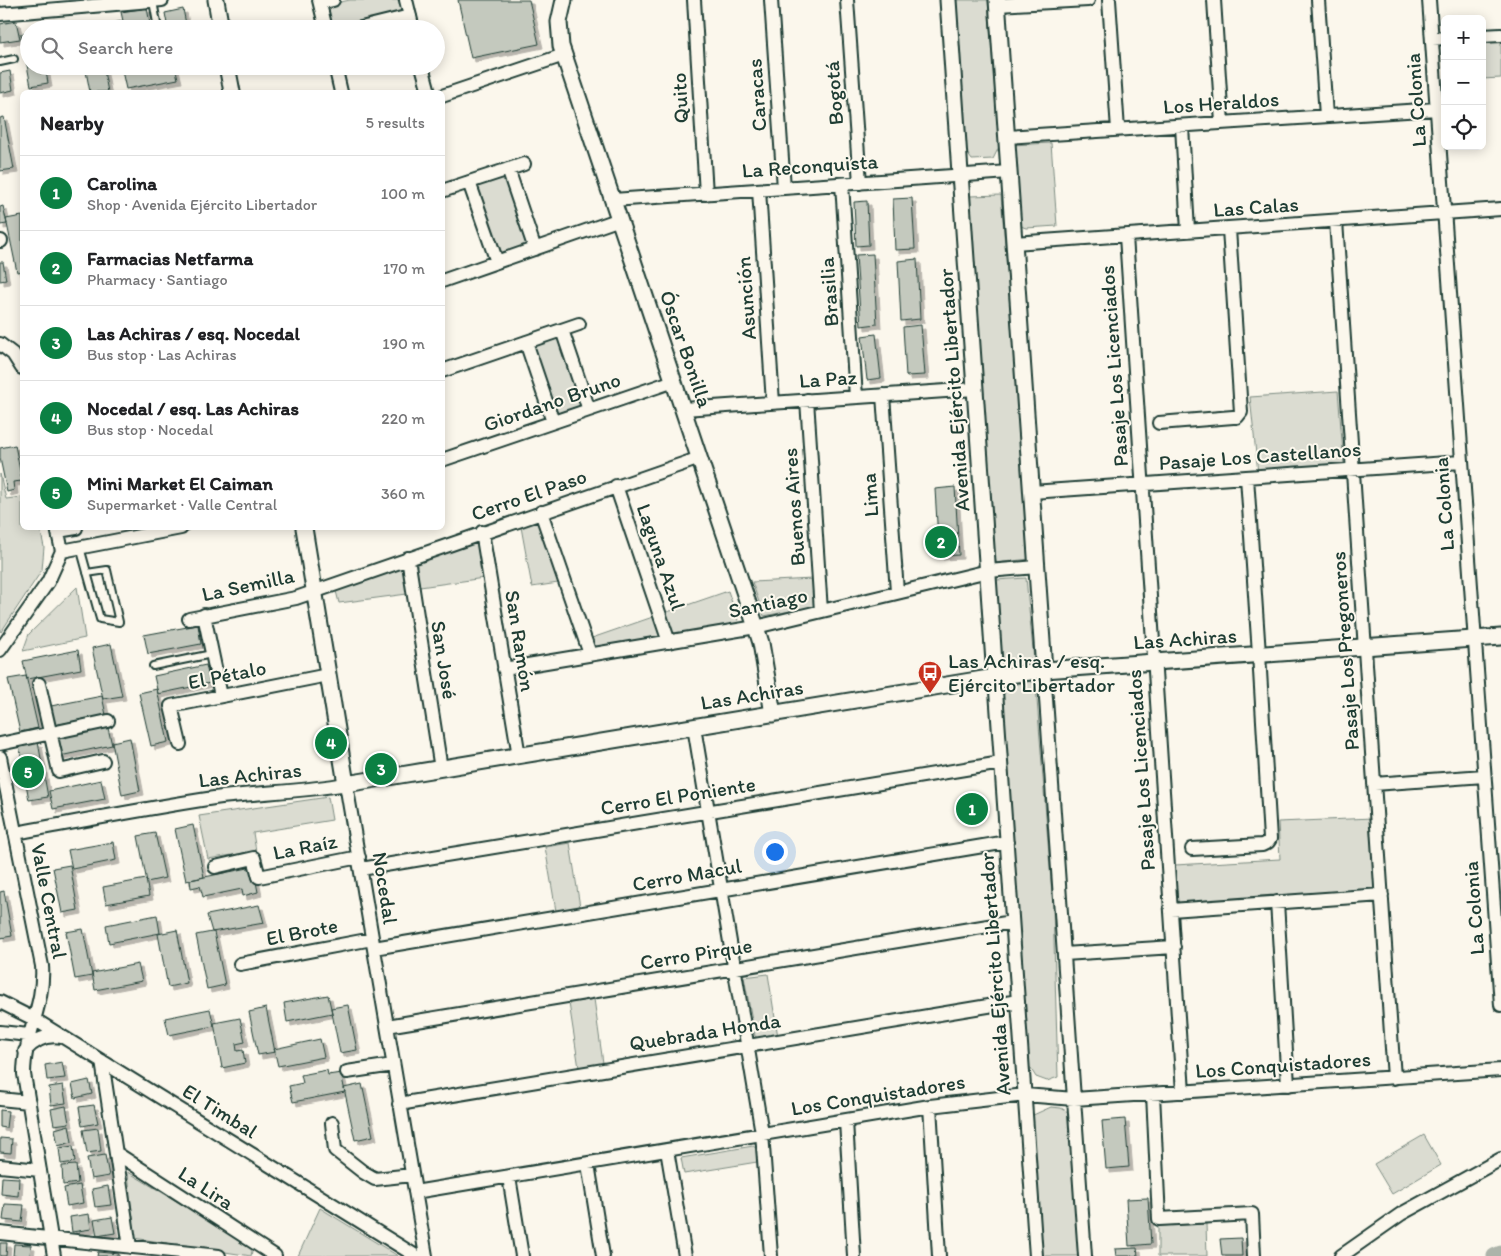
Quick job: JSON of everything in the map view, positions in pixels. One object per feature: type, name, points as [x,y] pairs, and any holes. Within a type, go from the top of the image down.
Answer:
[{"type":"street","points":[[0,14],[157,0]]},
{"type":"street","points":[[216,0],[219,20]]},
{"type":"street","points":[[406,0],[411,20]]},
{"type":"street","name":"Óscar Bonilla","points":[[564,0],[559,22],[564,55],[756,627],[763,651],[773,714]]},
{"type":"street","name":"Quito","points":[[694,0],[706,194]]},
{"type":"street","name":"Caracas","points":[[771,0],[784,188]]},
{"type":"street","name":"Bogotá","points":[[847,0],[860,183]]},
{"type":"street","name":"Avenida Ejército Libertador","points":[[948,0],[1036,1256]]},
{"type":"street","points":[[1085,1256],[998,2],[1088,0]]},
{"type":"street","points":[[1109,0],[1118,130]]},
{"type":"street","points":[[1214,0],[1222,123]]},
{"type":"street","points":[[1318,0],[1326,116]]},
{"type":"street","name":"La Colonia","points":[[1429,0],[1438,39],[1437,109],[1484,776],[1497,891],[1501,1005]]},
{"type":"street","points":[[324,1],[325,20]]},
{"type":"street","points":[[394,20],[410,16]]},
{"type":"street","points":[[1486,36],[1501,34]]},
{"type":"street","points":[[445,95],[564,55]]},
{"type":"street","points":[[229,75],[232,90]]},
{"type":"street","points":[[337,75],[341,90]]},
{"type":"street","points":[[424,75],[428,90]]},
{"type":"street","name":"Los Heraldos","points":[[1007,137],[1437,109]]},
{"type":"street","points":[[1182,126],[1188,231]]},
{"type":"street","points":[[445,190],[524,164]]},
{"type":"street","points":[[508,170],[535,249]]},
{"type":"street","name":"La Reconquista","points":[[614,200],[1009,172]]},
{"type":"street","points":[[469,182],[497,262]]},
{"type":"street","name":"Brasilia","points":[[842,184],[856,397]]},
{"type":"street","name":"Asunción","points":[[759,190],[773,403]]},
{"type":"street","name":"Las Calas","points":[[1014,244],[1501,210]]},
{"type":"street","points":[[445,280],[620,219]]},
{"type":"street","name":"Pasaje Los Pregoneros","points":[[1336,221],[1394,1078]]},
{"type":"street","points":[[1159,423],[1237,417],[1241,412],[1229,228]]},
{"type":"street","name":"Pasaje Los Licenciados","points":[[1126,236],[1183,1092]]},
{"type":"street","points":[[445,369],[579,324]]},
{"type":"street","points":[[562,330],[589,410]]},
{"type":"street","points":[[526,342],[553,422]]},
{"type":"street","points":[[0,344],[13,354],[20,365]]},
{"type":"street","name":"Giordano Bruno","points":[[445,459],[674,381]]},
{"type":"street","name":"La Paz","points":[[684,409],[975,389]]},
{"type":"street","name":"Lima","points":[[883,395],[897,592]]},
{"type":"street","name":"Buenos Aires","points":[[807,400],[821,611]]},
{"type":"street","name":"Cerro El Paso","points":[[314,590],[700,458]]},
{"type":"street","name":"Pasaje Los Castellanos","points":[[1032,492],[1462,462]]},
{"type":"street","points":[[1192,849],[1265,844],[1270,839],[1260,654],[1246,477]]},
{"type":"street","name":"Laguna Azul","points":[[616,486],[669,642]]},
{"type":"street","points":[[541,512],[590,654]]},
{"type":"street","points":[[1,647],[48,582],[62,551],[58,530]]},
{"type":"street","points":[[62,551],[171,530]]},
{"type":"street","name":"Nocedal","points":[[304,530],[399,1104],[426,1256]]},
{"type":"street","name":"San Ramón","points":[[482,532],[519,756]]},
{"type":"street","name":"San José","points":[[408,558],[441,769]]},
{"type":"street","name":"Santiago","points":[[504,668],[756,627],[988,571],[1037,567]]},
{"type":"street","name":"La Semilla","points":[[189,618],[296,598],[314,590]]},
{"type":"street","points":[[204,615],[221,696]]},
{"type":"street","name":"Las Achiras","points":[[15,833],[214,798],[296,792],[1044,670],[1501,637]]},
{"type":"street","name":"El Pétalo","points":[[180,744],[171,706],[328,675]]},
{"type":"street","points":[[39,684],[59,771],[103,761]]},
{"type":"street","points":[[0,744],[108,721]]},
{"type":"street","points":[[694,727],[762,1133],[771,1256]]},
{"type":"street","name":"Valle Central","points":[[0,757],[2,775],[42,966],[42,986],[25,1051],[24,1074],[54,1256]]},
{"type":"street","name":"Cerro El Poniente","points":[[360,863],[708,812],[1001,763]]},
{"type":"street","points":[[1374,784],[1484,776]]},
{"type":"street","name":"Cerro Macul","points":[[373,944],[722,890],[1007,842]]},
{"type":"street","name":"La Raíz","points":[[215,867],[254,858],[259,877],[360,863]]},
{"type":"street","points":[[1171,910],[1382,895]]},
{"type":"street","points":[[1277,902],[1288,1085]]},
{"type":"street","name":"Cerro Pirque","points":[[387,1026],[1012,922]]},
{"type":"street","name":"El Brote","points":[[240,964],[373,944]]},
{"type":"street","points":[[1064,954],[1174,947]]},
{"type":"street","name":"Quebrada Honda","points":[[399,1104],[1018,1001]]},
{"type":"street","name":"El Timbal","points":[[0,1002],[34,1019],[416,1256]]},
{"type":"street","points":[[0,1032],[30,1035]]},
{"type":"street","points":[[25,1051],[41,1038],[62,1037]]},
{"type":"street","points":[[102,1061],[130,1246]]},
{"type":"street","points":[[347,1072],[393,1065]]},
{"type":"street","name":"Los Conquistadores","points":[[415,1192],[930,1106],[1025,1094],[1074,1099],[1501,1070]]},
{"type":"street","points":[[1153,1094],[1159,1219],[1252,1214],[1254,1256]]},
{"type":"street","points":[[0,1099],[28,1102]]},
{"type":"street","points":[[930,1106],[939,1256]]},
{"type":"street","points":[[846,1121],[854,1256]]},
{"type":"street","points":[[332,1123],[335,1150],[363,1172],[375,1179],[412,1175]]},
{"type":"street","points":[[667,1150],[685,1256]]},
{"type":"street","name":"La Lira","points":[[116,1153],[275,1256]]},
{"type":"street","points":[[1341,1256],[1401,1214],[1470,1178],[1501,1159]]},
{"type":"street","points":[[588,1164],[603,1256]]},
{"type":"street","points":[[0,1166],[40,1170]]},
{"type":"street","points":[[509,1177],[522,1256]]},
{"type":"street","points":[[0,1233],[219,1256]]},
{"type":"lane","points":[[157,0],[158,20]]},
{"type":"lane","points":[[0,62],[14,60]]},
{"type":"lane","points":[[80,548],[87,573],[100,619],[119,622],[107,570],[87,573]]},
{"type":"lane","points":[[153,666],[212,654]]},
{"type":"shaded area","points":[[350,0],[401,0],[404,13],[377,20],[329,20],[326,5]]},
{"type":"shaded area","points":[[954,0],[988,0],[999,147],[993,159],[972,160],[964,149]]},
{"type":"shaded area","points":[[1501,41],[1501,78],[1486,79],[1486,42]]},
{"type":"shaded area","points":[[1051,143],[1057,226],[1026,228],[1018,225],[1012,145]]},
{"type":"shaded area","points":[[505,174],[530,245],[500,254],[475,185]]},
{"type":"shaded area","points":[[1001,195],[1030,559],[994,563],[970,196]]},
{"type":"shaded area","points":[[555,338],[558,340],[580,404],[580,408],[561,415],[554,412],[533,348],[536,344]]},
{"type":"shaded area","points":[[1338,391],[1344,466],[1258,473],[1250,397]]},
{"type":"shaded area","points":[[0,474],[6,499],[20,497],[20,530],[40,530],[44,547],[42,570],[0,631]]},
{"type":"shaded area","points":[[538,520],[558,583],[532,587],[521,527]]},
{"type":"shaded area","points":[[478,541],[484,578],[420,587],[415,563]]},
{"type":"shaded area","points":[[402,567],[407,594],[339,603],[335,587]]},
{"type":"shaded area","points":[[1026,578],[1034,660],[1002,663],[996,580]]},
{"type":"shaded area","points":[[813,579],[816,606],[764,616],[752,582]]},
{"type":"shaded area","points":[[77,587],[85,638],[23,651],[29,634]]},
{"type":"shaded area","points":[[728,591],[740,626],[596,649],[592,638]]},
{"type":"shaded area","points":[[1031,681],[1036,687],[1053,907],[1058,1077],[1047,1081],[1036,1077],[1029,1066],[1003,696],[1008,686]]},
{"type":"shaded area","points":[[328,797],[332,820],[253,833],[256,851],[208,859],[199,816]]},
{"type":"shaded area","points":[[1373,818],[1378,893],[1178,905],[1175,865],[1280,859],[1278,822]]},
{"type":"shaded area","points":[[570,843],[580,907],[556,911],[545,847]]},
{"type":"shaded area","points":[[768,974],[778,1037],[761,1041],[755,1036],[744,977]]},
{"type":"shaded area","points":[[594,999],[603,1063],[579,1068],[569,1003]]},
{"type":"shaded area","points":[[1051,1107],[1061,1108],[1068,1112],[1078,1256],[1042,1256],[1031,1116]]},
{"type":"shaded area","points":[[1424,1135],[1441,1165],[1392,1194],[1374,1164]]},
{"type":"shaded area","points":[[753,1146],[756,1148],[757,1162],[684,1174],[681,1158]]},
{"type":"shaded area","points":[[128,1172],[253,1247],[251,1256],[134,1238]]},
{"type":"shaded area","points":[[320,1208],[398,1256],[298,1256]]},
{"type":"shaded area","points":[[1206,1224],[1207,1256],[1158,1256],[1158,1226]]},
{"type":"building","points":[[458,0],[529,0],[539,44],[471,58]]},
{"type":"building","points":[[147,8],[149,20],[123,20],[121,12]]},
{"type":"building","points":[[183,9],[185,20],[166,20],[165,13]]},
{"type":"building","points":[[16,21],[20,39],[0,42],[0,24]]},
{"type":"building","points":[[10,71],[13,90],[0,93],[0,73]]},
{"type":"building","points":[[29,75],[47,75],[48,83],[31,86]]},
{"type":"building","points":[[87,75],[105,75],[108,90],[90,90]]},
{"type":"building","points":[[123,75],[177,75],[178,79],[126,89]]},
{"type":"building","points":[[4,117],[14,169],[0,171],[0,118]]},
{"type":"building","points":[[912,198],[915,249],[895,250],[893,199]]},
{"type":"building","points":[[867,201],[869,245],[856,246],[854,202]]},
{"type":"building","points":[[3,206],[7,224],[0,225],[0,207]]},
{"type":"building","points":[[20,216],[20,271],[17,272],[6,219]]},
{"type":"building","points":[[873,254],[877,324],[861,326],[856,255]]},
{"type":"building","points":[[917,259],[920,319],[901,321],[898,261]]},
{"type":"building","points":[[0,262],[3,262],[6,280],[0,281]]},
{"type":"building","points":[[921,325],[925,375],[906,376],[903,327]]},
{"type":"building","points":[[876,334],[881,378],[867,380],[862,336]]},
{"type":"building","points":[[15,445],[20,471],[20,481],[13,482],[14,490],[7,492],[0,458],[0,448]]},
{"type":"building","points":[[955,487],[959,555],[939,556],[935,489]]},
{"type":"building","points":[[198,625],[201,644],[148,654],[144,635]]},
{"type":"building","points":[[111,644],[122,696],[103,699],[92,648]]},
{"type":"building","points":[[78,650],[81,669],[27,679],[23,661]]},
{"type":"building","points":[[206,665],[210,683],[158,694],[154,676]]},
{"type":"building","points":[[26,676],[38,728],[20,732],[8,679]]},
{"type":"building","points":[[157,689],[168,742],[151,746],[139,693]]},
{"type":"building","points":[[102,696],[106,715],[55,725],[51,706]]},
{"type":"building","points":[[108,728],[112,745],[60,756],[56,738]]},
{"type":"building","points":[[130,738],[140,791],[122,795],[112,742]]},
{"type":"building","points":[[38,742],[48,797],[29,800],[19,745]]},
{"type":"building","points":[[101,780],[105,799],[53,809],[49,791]]},
{"type":"building","points":[[976,801],[978,814],[968,816],[965,803]]},
{"type":"building","points":[[193,825],[204,877],[186,881],[175,829]]},
{"type":"building","points":[[155,833],[165,878],[147,882],[138,836]]},
{"type":"building","points":[[113,842],[116,860],[72,869],[68,850]]},
{"type":"building","points":[[70,865],[78,910],[62,913],[53,868]]},
{"type":"building","points":[[253,867],[258,892],[243,896],[242,889],[203,897],[200,886],[191,888],[190,880]]},
{"type":"building","points":[[146,879],[149,896],[106,904],[103,887]]},
{"type":"building","points":[[4,891],[12,936],[0,938],[0,892]]},
{"type":"building","points":[[259,905],[264,923],[212,932],[207,915]]},
{"type":"building","points":[[157,915],[160,933],[109,943],[106,925]]},
{"type":"building","points":[[83,929],[92,976],[75,979],[66,932]]},
{"type":"building","points":[[177,930],[187,983],[168,987],[158,934]]},
{"type":"building","points":[[214,932],[225,985],[207,989],[196,935]]},
{"type":"building","points":[[138,964],[142,981],[95,990],[92,973]]},
{"type":"building","points":[[328,995],[332,1013],[287,1022],[284,1003]]},
{"type":"building","points":[[348,1005],[357,1050],[340,1053],[331,1008]]},
{"type":"building","points":[[266,1008],[275,1052],[258,1055],[249,1012]]},
{"type":"building","points":[[210,1009],[214,1026],[169,1035],[165,1018]]},
{"type":"building","points":[[240,1018],[245,1042],[236,1044],[237,1051],[243,1050],[245,1063],[222,1068],[214,1023]]},
{"type":"building","points":[[320,1039],[324,1057],[278,1066],[274,1049]]},
{"type":"building","points":[[62,1062],[65,1078],[47,1080],[45,1065]]},
{"type":"building","points":[[327,1070],[328,1075],[341,1073],[345,1092],[293,1102],[289,1086],[303,1083],[301,1075]]},
{"type":"building","points":[[89,1080],[92,1094],[75,1098],[72,1084]]},
{"type":"building","points":[[362,1084],[373,1136],[355,1140],[344,1088]]},
{"type":"building","points":[[63,1085],[66,1103],[51,1105],[49,1087]]},
{"type":"building","points":[[94,1105],[98,1123],[82,1126],[79,1107]]},
{"type":"building","points":[[66,1106],[69,1123],[54,1125],[51,1109]]},
{"type":"building","points":[[0,1110],[8,1111],[6,1128],[0,1127]]},
{"type":"building","points":[[1125,1119],[1129,1167],[1106,1169],[1102,1121]]},
{"type":"building","points":[[69,1125],[72,1142],[58,1146],[55,1129]]},
{"type":"building","points":[[98,1128],[101,1151],[87,1153],[83,1130]]},
{"type":"building","points":[[0,1138],[12,1139],[11,1153],[0,1152]]},
{"type":"building","points":[[73,1146],[75,1162],[61,1164],[59,1148]]},
{"type":"building","points":[[105,1155],[109,1176],[91,1179],[87,1158]]},
{"type":"building","points":[[76,1165],[78,1183],[63,1185],[62,1166]]},
{"type":"building","points":[[2,1177],[19,1178],[18,1196],[1,1194]]},
{"type":"building","points":[[80,1185],[83,1203],[67,1206],[64,1188]]},
{"type":"building","points":[[108,1186],[111,1205],[95,1207],[92,1189]]},
{"type":"building","points":[[1148,1198],[1151,1244],[1129,1246],[1126,1199]]},
{"type":"building","points":[[5,1204],[24,1205],[22,1222],[3,1220]]},
{"type":"building","points":[[89,1214],[91,1229],[72,1232],[70,1217]]},
{"type":"building","points":[[112,1217],[115,1233],[97,1236],[94,1220]]},
{"type":"building","points":[[1241,1238],[1242,1256],[1222,1256],[1220,1239]]},
{"type":"building","points":[[0,1243],[7,1243],[6,1256],[0,1256]]},
{"type":"building","points":[[14,1244],[31,1245],[30,1256],[13,1256]]},
{"type":"building","points":[[1137,1248],[1138,1256],[1116,1256],[1115,1249]]},
{"type":"building","points":[[98,1252],[119,1254],[119,1256],[97,1256]]},
{"type":"waterway","points":[[1494,1256],[1501,1253]]},
{"type":"place","name":"Farmacias Netfarma","points":[[941,542]]},
{"type":"place","name":"Las Achiras / esq. Ejército Libertador","points":[[930,694]]},
{"type":"place","name":"Nocedal / esq. Las Achiras","points":[[331,743]]},
{"type":"place","name":"Las Achiras / esq. Nocedal","points":[[381,769]]},
{"type":"place","name":"Mini Market El Caiman","points":[[28,772]]},
{"type":"place","name":"Carolina","points":[[972,809]]}]
